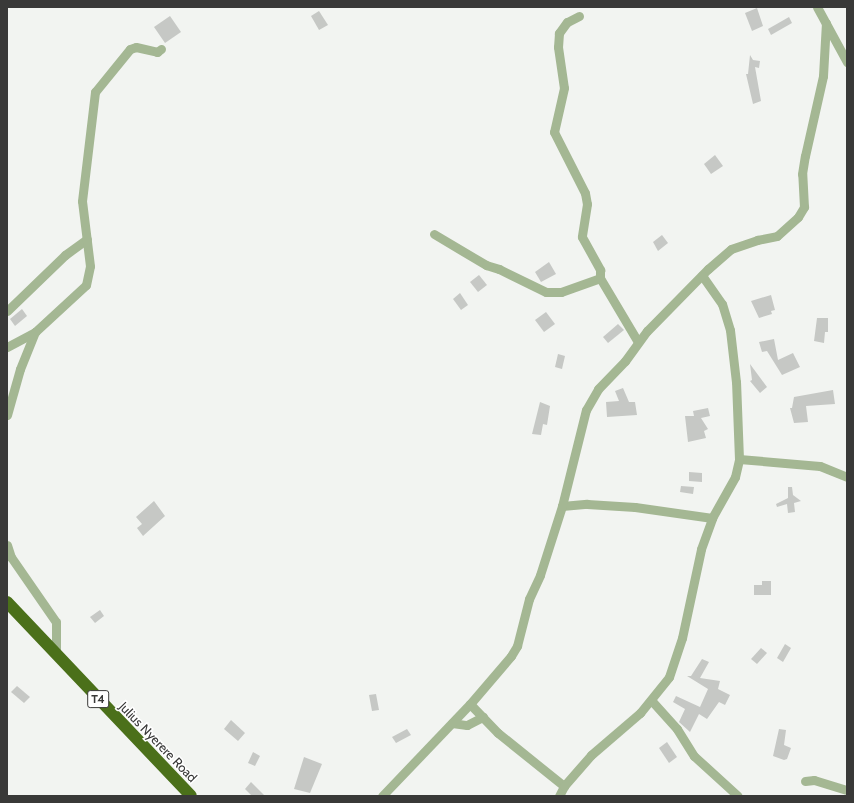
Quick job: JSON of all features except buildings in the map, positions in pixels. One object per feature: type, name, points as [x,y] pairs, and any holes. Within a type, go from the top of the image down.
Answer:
[{"type":"highway","name":"Julius Nyerere Road","points":[[7,602],[191,796]]},
{"type":"street","points":[[817,7],[846,59]]},
{"type":"street","points":[[579,16],[567,22],[559,33],[558,47],[564,88],[554,132],[585,193],[587,204],[582,237],[600,270],[600,278],[638,342]]},
{"type":"street","points":[[382,796],[470,704],[511,656],[517,646],[529,599],[540,575],[562,506],[586,410],[598,389],[625,360],[638,342],[702,275],[731,249],[757,240],[777,236],[798,217],[804,207],[802,174],[823,76],[826,23]]},
{"type":"street","points":[[7,347],[35,332],[86,285],[90,266],[82,201],[94,92],[130,49],[136,47],[157,52],[161,49]]},
{"type":"street","points":[[434,234],[486,265],[499,269],[546,292],[560,292],[600,278]]},
{"type":"street","points":[[7,311],[65,255],[87,239]]},
{"type":"street","points":[[558,796],[564,786],[607,739],[640,713],[669,677],[701,550],[712,518],[735,476],[739,459],[736,382],[730,330],[722,304],[702,275]]},
{"type":"street","points":[[7,415],[20,370],[35,332]]},
{"type":"street","points":[[739,459],[820,466],[847,477]]},
{"type":"street","points":[[562,506],[587,504],[635,507],[712,518]]},
{"type":"street","points":[[7,545],[11,557],[56,622],[56,654]]},
{"type":"street","points":[[651,700],[677,729],[694,756],[738,796]]},
{"type":"street","points":[[470,704],[498,733],[564,786]]},
{"type":"street","points":[[452,723],[467,725],[483,717]]},
{"type":"street","points":[[805,781],[814,780],[847,790]]}]
